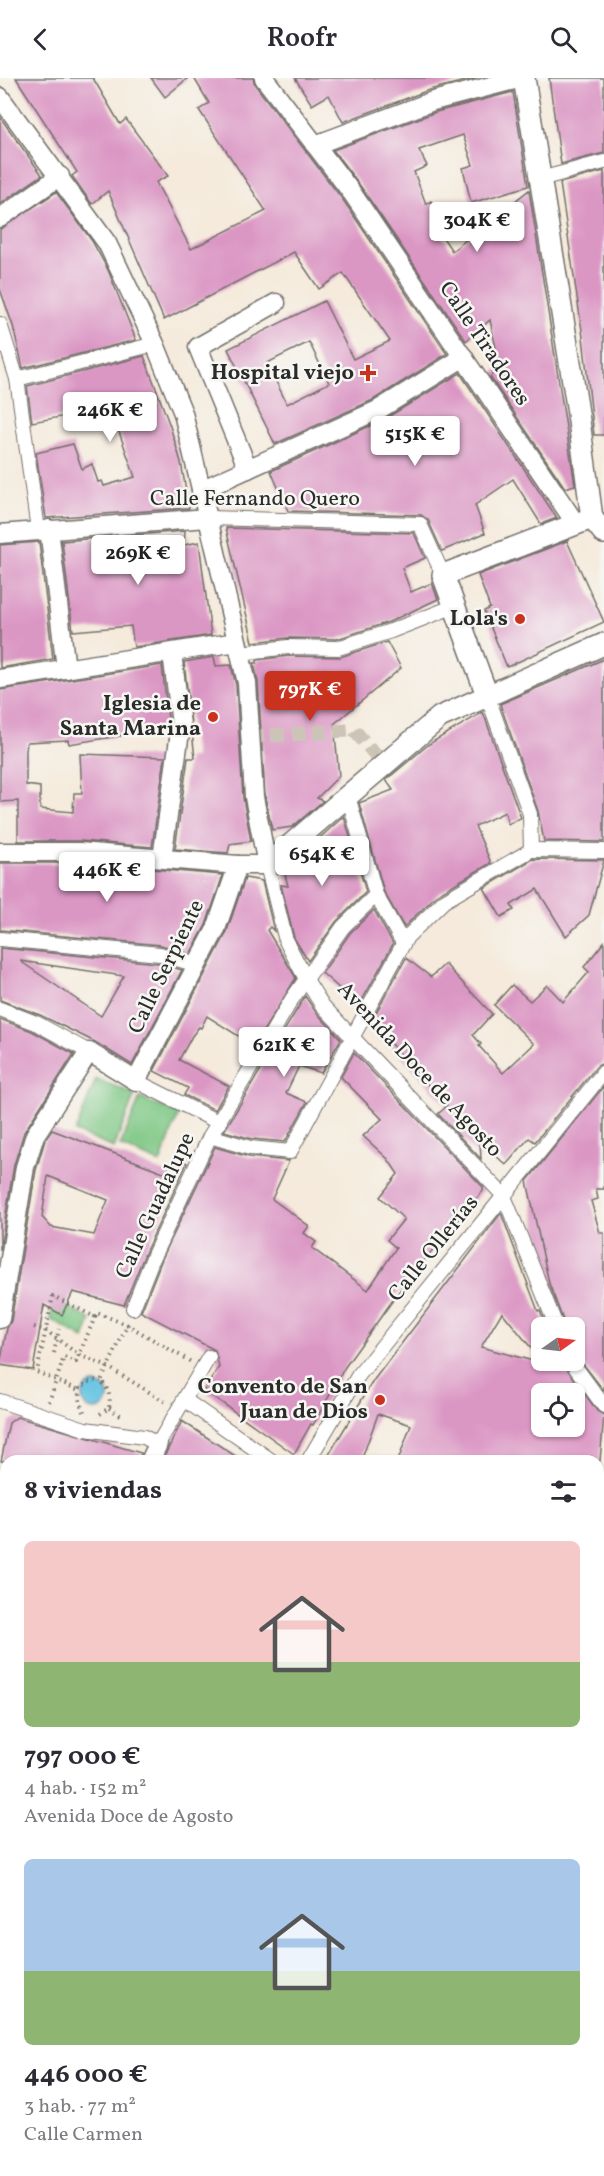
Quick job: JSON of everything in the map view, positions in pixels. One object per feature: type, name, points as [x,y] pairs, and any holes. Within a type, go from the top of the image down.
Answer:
[{"type":"street","name":"Calle Tiradores","points":[[264,78],[352,193],[464,357],[591,525]]},
{"type":"street","points":[[315,145],[433,101],[523,78],[577,406],[591,525],[443,574],[530,814],[531,850]]},
{"type":"street","name":"Avenida Doce de Agosto","points":[[0,97],[107,243],[155,345],[183,413],[247,683],[254,797],[267,865],[286,941],[322,1005],[504,1196]]},
{"type":"street","points":[[540,179],[604,162]]},
{"type":"street","points":[[0,218],[60,176]]},
{"type":"street","points":[[248,469],[198,347],[276,303]]},
{"type":"street","points":[[0,324],[17,379],[66,669]]},
{"type":"street","points":[[17,379],[155,345]]},
{"type":"street","points":[[201,489],[378,410],[464,357]]},
{"type":"street","name":"Calle Fernando Quero","points":[[0,534],[208,518],[420,524],[443,574]]},
{"type":"street","points":[[0,680],[172,653],[239,648],[338,648],[391,632],[455,606]]},
{"type":"street","points":[[0,852],[79,852],[238,866],[267,865],[441,717],[604,644]]},
{"type":"street","points":[[162,858],[181,725],[172,653]]},
{"type":"street","points":[[348,796],[376,895],[403,944]]},
{"type":"street","points":[[210,1136],[250,1148],[290,1152],[351,1036],[407,937],[444,901],[531,850],[604,852]]},
{"type":"street","name":"Calle Serpiente","points":[[136,1081],[216,929],[238,866]]},
{"type":"street","name":"Calle Guadalupe","points":[[133,1308],[154,1255],[210,1136],[220,1123],[292,999],[307,981],[343,927],[376,895]]},
{"type":"street","points":[[0,939],[160,954],[197,965]]},
{"type":"street","points":[[0,1009],[36,1023],[136,1081],[220,1123]]},
{"type":"street","points":[[0,1319],[1,1299],[25,1167],[35,1136],[89,1052]]},
{"type":"street","name":"Calle Ollerías","points":[[312,1455],[358,1376],[604,1072]]},
{"type":"street","points":[[504,1196],[553,1317]]},
{"type":"street","points":[[153,1455],[180,1396],[209,1357]]},
{"type":"street","points":[[578,1371],[604,1406]]},
{"type":"street","points":[[180,1396],[264,1455]]},
{"type":"street","points":[[0,1401],[85,1429],[144,1437],[158,1443]]},
{"type":"path","points":[[79,1390],[37,1372],[53,1296],[95,1317]]},
{"type":"path","points":[[43,1308],[50,1309]]},
{"type":"path","points":[[101,1382],[128,1325],[133,1308]]},
{"type":"path","points":[[45,1414],[64,1358],[76,1362],[97,1312],[128,1325],[192,1362],[186,1372]]},
{"type":"path","points":[[34,1328],[45,1330],[79,1355],[108,1367],[168,1404]]},
{"type":"path","points":[[54,1353],[59,1329]]},
{"type":"path","points":[[84,1382],[101,1382],[109,1392],[110,1403],[102,1413],[92,1415],[83,1411],[79,1390],[84,1382]]},
{"type":"path","points":[[165,1410],[168,1404],[180,1396]]},
{"type":"green space","points":[[96,1079],[135,1094],[114,1148],[75,1132]]},
{"type":"green space","points":[[140,1098],[179,1114],[160,1163],[120,1146]]},
{"type":"green space","points":[[55,1300],[91,1320],[84,1339],[50,1319]]},
{"type":"water","points":[[95,1384],[104,1388],[108,1397],[104,1406],[95,1410],[86,1406],[82,1397],[86,1388]]},
{"type":"building","points":[[16,78],[93,78],[120,124],[126,119],[168,176],[156,182],[191,249],[266,211],[199,110],[209,103],[194,78],[253,78],[255,85],[343,200],[447,354],[373,400],[275,444],[228,349],[324,301],[353,359],[390,341],[343,273],[319,289],[294,252],[164,320],[108,191],[92,204],[72,176],[77,172]],"holes":[[[309,342],[329,383],[287,404],[267,363]]]},
{"type":"building","points":[[151,78],[188,78],[165,97]]},
{"type":"building","points":[[295,78],[477,78],[429,90],[343,122],[329,95],[312,105]]},
{"type":"building","points":[[549,78],[604,78],[604,153],[561,164]]},
{"type":"building","points":[[513,92],[528,186],[471,203],[463,168],[473,165],[463,135],[419,150],[427,166],[414,172],[426,204],[431,201],[440,218],[433,223],[452,251],[529,190],[575,485],[565,488],[490,377],[500,367],[490,320],[466,341],[361,187],[333,150],[436,112]]},
{"type":"building","points":[[0,117],[42,175],[0,204]]},
{"type":"building","points":[[604,171],[604,435],[594,435],[583,337],[560,183]]},
{"type":"building","points":[[56,192],[92,241],[108,270],[136,340],[23,368],[13,326],[0,289],[0,229]]},
{"type":"building","points":[[144,356],[181,462],[189,508],[46,518],[36,453],[73,444],[82,469],[92,464],[98,482],[102,481],[104,486],[135,477],[112,412],[68,427],[66,416],[32,422],[27,386]]},
{"type":"building","points":[[460,373],[557,518],[541,524],[513,479],[475,505],[485,533],[442,551],[428,520],[421,515],[288,511],[271,471],[383,420]]},
{"type":"building","points":[[226,528],[414,533],[425,558],[402,568],[411,592],[432,583],[438,599],[389,622],[337,639],[288,638],[253,642]]},
{"type":"building","points":[[185,531],[184,545],[199,542],[211,635],[134,647],[131,626],[73,631],[62,541]]},
{"type":"building","points":[[567,541],[604,622],[507,667],[484,611],[490,608],[478,575]]},
{"type":"building","points":[[39,542],[53,659],[0,668],[0,545]]},
{"type":"building","points":[[387,642],[401,668],[334,724],[339,776],[317,798],[323,801],[292,827],[272,830],[265,796],[258,682],[254,663],[257,663],[257,660],[288,656],[340,657]]},
{"type":"building","points":[[214,657],[216,666],[231,665],[236,685],[243,798],[251,841],[230,844],[228,853],[175,849],[188,758],[195,758],[184,662]]},
{"type":"building","points":[[604,659],[604,842],[544,841],[538,811],[500,704]]},
{"type":"building","points":[[162,665],[169,728],[69,744],[68,740],[27,742],[26,751],[26,785],[40,787],[40,809],[73,812],[74,793],[82,793],[80,754],[165,757],[152,847],[80,841],[18,841],[18,801],[0,802],[0,690]]},
{"type":"building","points":[[483,712],[521,818],[508,824],[505,812],[475,826],[491,863],[439,893],[404,927],[384,892],[359,803],[393,790],[386,780],[429,744]]},
{"type":"building","points":[[344,816],[366,892],[336,922],[308,961],[294,938],[281,885],[288,886],[284,870]]},
{"type":"building","points":[[533,859],[604,860],[589,915],[566,936],[537,889],[511,905],[514,910],[501,917],[484,888]]},
{"type":"building","points":[[0,863],[79,863],[223,875],[206,925],[190,954],[161,945],[0,930]]},
{"type":"building","points":[[245,878],[262,881],[274,931],[270,927],[267,930],[296,978],[249,1054],[241,1049],[245,1040],[207,1016],[201,1028],[199,1027],[192,1036],[179,1060],[229,1086],[215,1110],[184,1095],[188,1088],[154,1071],[226,934]]},
{"type":"building","points":[[374,910],[393,944],[359,1006],[322,973],[350,933]]},
{"type":"building","points":[[604,942],[604,1063],[597,1066],[535,1142],[529,1138],[506,1165],[480,1141],[481,1159],[438,1114],[447,1106],[371,1022],[406,958],[431,977],[445,964],[492,1014],[473,1035],[481,1044],[479,1046],[503,1073],[534,1044],[494,1005],[512,985],[530,1001],[547,985],[563,1002],[589,972],[584,967]]},
{"type":"building","points":[[0,948],[158,963],[182,970],[132,1065],[95,1042],[40,1015],[0,1000]],"holes":[[[20,961],[124,976],[101,1016]]]},
{"type":"building","points":[[305,996],[315,1011],[341,1039],[321,1073],[299,1066],[286,1093],[307,1102],[285,1142],[252,1139],[224,1131]]},
{"type":"building","points":[[0,1019],[32,1031],[74,1054],[24,1132],[14,1165],[0,1250]]},
{"type":"building","points":[[354,1053],[483,1187],[483,1191],[408,1279],[345,1367],[294,1454],[204,1390],[219,1367],[215,1350],[141,1312],[162,1259],[215,1147],[249,1157],[289,1161],[272,1199],[309,1226],[304,1233],[316,1242],[312,1248],[368,1290],[396,1248],[387,1240],[404,1219],[380,1197],[398,1174],[388,1159],[363,1136],[382,1119],[341,1077]]},
{"type":"building","points":[[604,1086],[604,1189],[596,1189],[598,1199],[591,1201],[600,1233],[604,1233],[604,1391],[585,1366],[585,1317],[562,1317],[549,1283],[527,1181]]},
{"type":"building","points":[[52,1130],[174,1176],[182,1161],[187,1163],[124,1305],[73,1292],[62,1315],[44,1305],[33,1370],[0,1365],[7,1328],[11,1321],[36,1170],[45,1140]],"holes":[[[48,1176],[108,1200],[94,1235],[51,1227],[42,1217]]]},
{"type":"building","points":[[501,1213],[538,1311],[540,1310],[543,1317],[531,1317],[531,1348],[502,1312],[481,1347],[531,1360],[531,1371],[569,1371],[577,1383],[531,1383],[531,1437],[585,1437],[585,1394],[597,1411],[604,1415],[601,1455],[400,1455],[411,1425],[378,1414],[363,1455],[329,1455],[373,1381]]},
{"type":"building","points":[[17,1417],[141,1453],[140,1455],[2,1455],[9,1423]]},
{"type":"building","points":[[182,1421],[234,1455],[165,1455]]},
{"type":"tunnel","points":[[250,737],[354,730],[384,765]]},
{"type":"place","name":"Hospital viejo","points":[[368,373]]},
{"type":"place","name":"Lola's","points":[[520,619]]},
{"type":"place","name":"Iglesia de Santa Marina","points":[[213,717]]},
{"type":"place","name":"Convento de San Juan de Dios","points":[[380,1400]]}]
